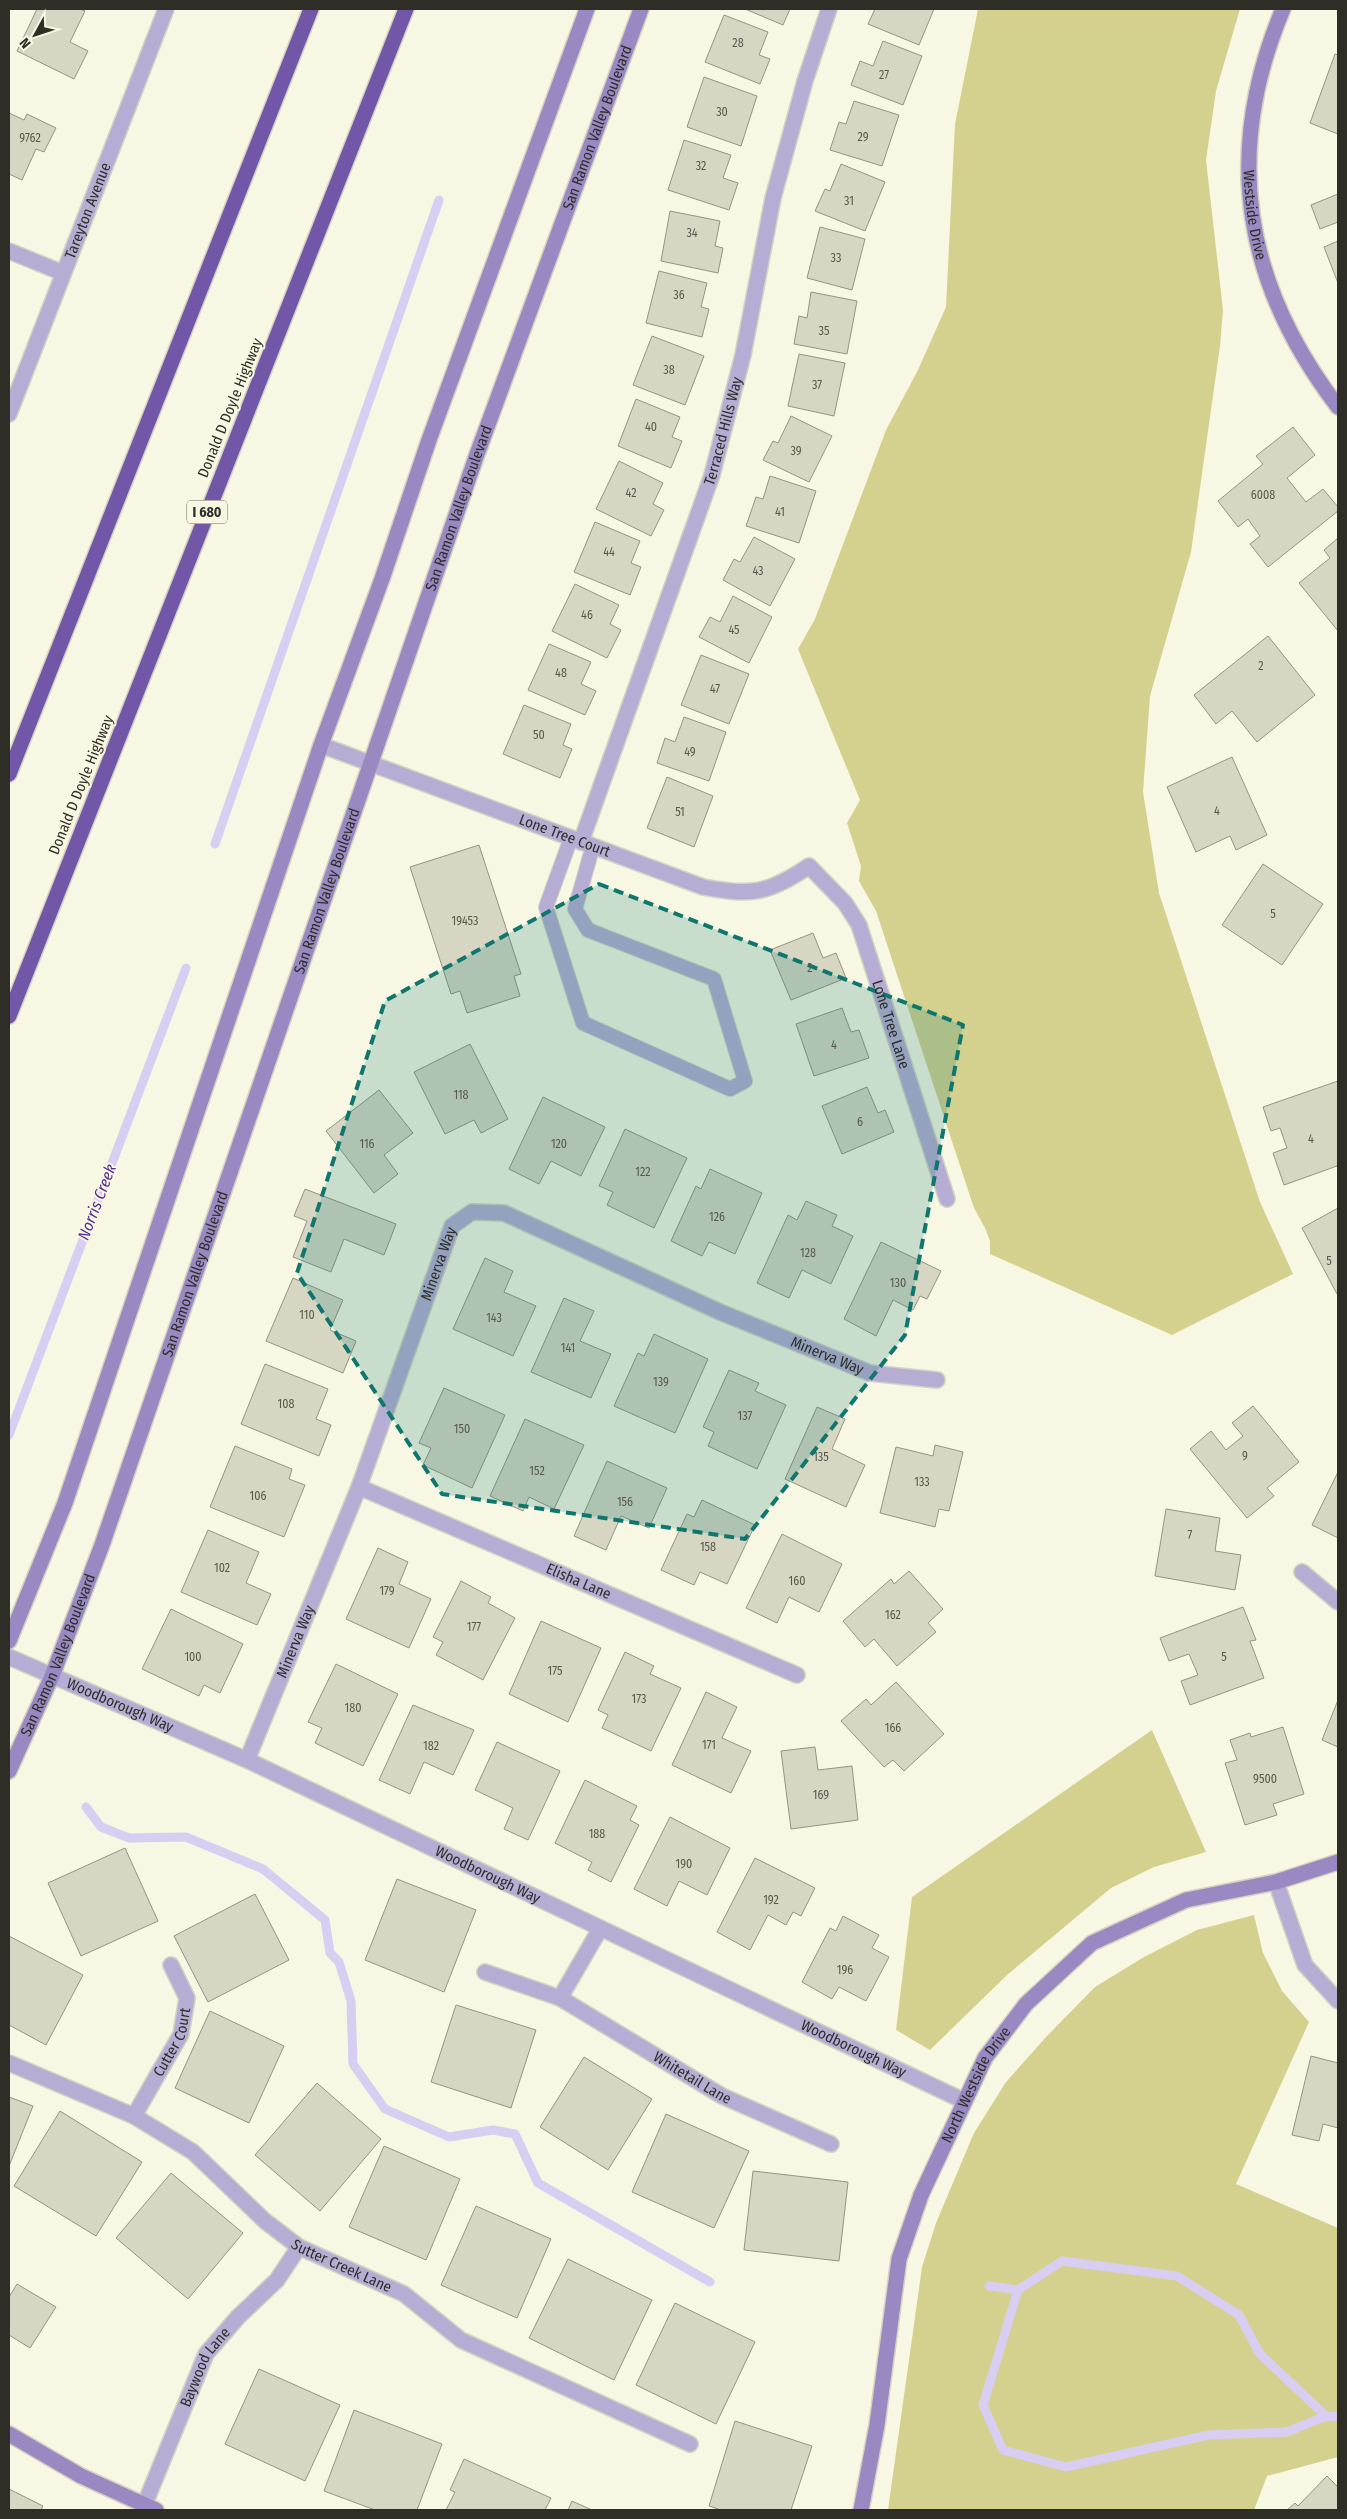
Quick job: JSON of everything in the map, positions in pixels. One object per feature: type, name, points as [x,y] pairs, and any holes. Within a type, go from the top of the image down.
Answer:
[{"type":"highway","points":[[9,774],[311,9]]},
{"type":"highway","name":"Donald D Doyle Highway","points":[[9,1016],[406,9]]},
{"type":"main road","points":[[9,1641],[65,1503],[321,745],[382,578],[428,440],[587,9]]},
{"type":"main road","name":"San Ramon Valley Boulevard","points":[[9,1771],[52,1676],[141,1433],[476,457],[641,9]]},
{"type":"main road","name":"Westside Drive","points":[[1283,9],[1264,59],[1255,94],[1250,135],[1250,203],[1262,265],[1278,310],[1299,351],[1338,407]]},
{"type":"main road","name":"North Westside Drive","points":[[862,2510],[877,2425],[899,2259],[922,2195],[984,2058],[1026,2004],[1092,1943],[1186,1900],[1276,1882],[1338,1862]]},
{"type":"main road","points":[[9,2434],[81,2476],[150,2508]]},
{"type":"street","name":"Tareyton Avenue","points":[[9,414],[166,9]]},
{"type":"street","name":"Terraced Hills Way","points":[[582,842],[712,475],[743,355],[773,198],[805,82],[829,9]]},
{"type":"street","points":[[9,252],[63,273]]},
{"type":"street","name":"Lone Tree Court","points":[[321,745],[703,887],[740,894],[768,889],[792,878],[809,866]]},
{"type":"street","name":"Lone Tree Lane","points":[[809,866],[845,903],[859,925],[947,1199]]},
{"type":"street","name":"Minerva Way","points":[[247,1760],[359,1488],[452,1226],[472,1212],[504,1213],[720,1312],[870,1373],[937,1380]]},
{"type":"street","name":"Elisha Lane","points":[[359,1488],[797,1675]]},
{"type":"street","points":[[1302,1572],[1338,1602]]},
{"type":"street","name":"Woodborough Way","points":[[9,1657],[247,1760],[964,2101]]},
{"type":"street","points":[[1276,1882],[1305,1965],[1338,2001]]},
{"type":"street","points":[[560,1998],[600,1929]]},
{"type":"street","name":"Cutter Court","points":[[134,2116],[181,2034],[187,1998],[171,1965]]},
{"type":"street","name":"Whitetail Lane","points":[[485,1972],[560,1998],[722,2096],[831,2144]]},
{"type":"street","name":"Sutter Creek Lane","points":[[9,2063],[134,2116],[193,2152],[265,2221],[299,2248],[404,2294],[461,2340],[690,2444]]},
{"type":"street","name":"Baywood Lane","points":[[150,2508],[206,2354],[238,2317],[277,2280],[299,2248]]},
{"type":"lane","points":[[582,842],[584,878],[575,909],[588,930],[714,979],[745,1081],[730,1089],[583,1023],[546,907],[561,866],[582,842]]},
{"type":"highlighted area","points":[[599,884],[963,1025],[905,1335],[745,1539],[442,1494],[297,1273],[385,1001]]},
{"type":"shaded area","points":[[978,9],[1240,9],[1216,91],[1206,160],[1223,310],[1220,346],[1191,552],[1150,696],[1143,792],[1159,893],[1260,1202],[1293,1274],[1172,1335],[990,1254],[990,1241],[974,1208],[876,911],[859,881],[861,866],[847,823],[860,800],[798,649],[815,619],[886,430],[918,370],[946,307],[955,124]]},
{"type":"shaded area","points":[[1152,1730],[1206,1852],[1154,1867],[1111,1888],[1007,1975],[930,2050],[896,2030],[912,1897]]},
{"type":"shaded area","points":[[1254,1915],[1263,1953],[1282,1991],[1309,2022],[1236,2184],[1338,2228],[1338,2457],[1267,2476],[1254,2510],[888,2510],[922,2267],[936,2223],[974,2133],[1006,2082],[1046,2037],[1095,1987],[1144,1957],[1197,1930]]},
{"type":"building","points":[[37,9],[80,9],[85,11],[70,42],[88,51],[74,79],[17,51]]},
{"type":"building","points":[[745,9],[790,9],[783,25]]},
{"type":"building","points":[[875,9],[934,9],[919,45],[868,24]]},
{"type":"building","points":[[724,15],[768,32],[759,55],[770,59],[760,84],[705,62]]},
{"type":"building","points":[[883,41],[922,56],[903,105],[851,85],[860,61],[873,66]]},
{"type":"building","points":[[1335,54],[1338,55],[1338,134],[1310,123]]},
{"type":"building","points":[[704,77],[757,96],[741,146],[687,127]]},
{"type":"building","points":[[854,101],[899,115],[882,166],[830,150],[839,122],[846,124]]},
{"type":"building","points":[[9,113],[24,120],[27,114],[56,128],[44,152],[36,149],[22,180],[9,174]]},
{"type":"building","points":[[684,140],[731,155],[723,178],[738,183],[729,210],[668,190]]},
{"type":"building","points":[[841,164],[885,182],[865,231],[815,211],[825,189],[830,191]]},
{"type":"building","points":[[1338,194],[1338,222],[1320,229],[1311,205]]},
{"type":"building","points":[[670,211],[720,221],[715,246],[723,248],[718,273],[661,261]]},
{"type":"building","points":[[820,227],[865,239],[852,290],[807,278]]},
{"type":"building","points":[[1338,241],[1338,283],[1324,247]]},
{"type":"building","points":[[659,271],[707,283],[701,307],[709,309],[702,337],[646,323]]},
{"type":"building","points":[[811,292],[857,301],[847,354],[794,344],[799,316],[807,318]]},
{"type":"building","points":[[652,336],[704,356],[685,405],[633,385]]},
{"type":"building","points":[[799,354],[845,363],[834,416],[788,406]]},
{"type":"building","points":[[636,399],[680,417],[672,437],[682,441],[671,468],[618,446]]},
{"type":"building","points":[[791,416],[832,436],[809,482],[763,460],[773,441],[778,443]]},
{"type":"building","points":[[1293,427],[1315,455],[1287,478],[1306,502],[1323,489],[1338,507],[1338,511],[1268,567],[1250,544],[1260,536],[1248,519],[1238,527],[1218,501],[1263,464],[1256,456]]},
{"type":"building","points":[[619,461],[663,483],[653,504],[664,510],[651,536],[596,509]]},
{"type":"building","points":[[770,476],[816,491],[799,543],[746,526],[756,497],[763,499]]},
{"type":"building","points":[[595,522],[640,541],[631,563],[641,567],[630,595],[574,572]]},
{"type":"building","points":[[754,537],[795,559],[770,606],[723,580],[734,559],[740,562]]},
{"type":"building","points":[[1338,538],[1338,631],[1299,583],[1330,558],[1324,550]]},
{"type":"building","points":[[575,584],[619,605],[610,624],[621,630],[607,658],[552,631]]},
{"type":"building","points":[[733,596],[772,617],[749,663],[699,637],[710,617],[720,622]]},
{"type":"building","points":[[1268,636],[1315,695],[1257,742],[1232,711],[1216,724],[1194,695]]},
{"type":"building","points":[[549,644],[591,662],[581,684],[596,691],[585,715],[528,690]]},
{"type":"building","points":[[701,655],[749,674],[729,724],[681,705]]},
{"type":"building","points":[[524,705],[571,724],[563,745],[572,749],[560,778],[503,754]]},
{"type":"building","points":[[684,717],[726,732],[709,781],[657,763],[665,738],[675,742]]},
{"type":"building","points":[[1232,757],[1267,835],[1236,850],[1230,836],[1196,852],[1167,787]]},
{"type":"building","points":[[667,777],[713,796],[694,847],[647,828]]},
{"type":"building","points":[[479,845],[521,974],[514,976],[520,996],[467,1013],[460,991],[451,994],[410,867]]},
{"type":"building","points":[[1263,864],[1323,904],[1282,965],[1222,925]]},
{"type":"building","points":[[813,933],[823,958],[836,953],[846,978],[791,1000],[770,950]]},
{"type":"building","points":[[842,1008],[851,1032],[859,1030],[869,1058],[814,1076],[796,1024]]},
{"type":"building","points":[[470,1044],[508,1119],[481,1133],[474,1120],[445,1134],[414,1072]]},
{"type":"building","points":[[1338,1081],[1338,1169],[1337,1166],[1284,1185],[1273,1153],[1287,1148],[1280,1128],[1271,1131],[1263,1107]]},
{"type":"building","points":[[867,1087],[878,1113],[885,1110],[894,1132],[842,1154],[822,1106]]},
{"type":"building","points":[[379,1090],[413,1133],[384,1155],[398,1174],[374,1193],[326,1131]]},
{"type":"building","points":[[543,1097],[605,1127],[581,1176],[551,1161],[539,1184],[509,1169]]},
{"type":"building","points":[[625,1129],[687,1158],[654,1228],[607,1205],[613,1192],[599,1186]]},
{"type":"building","points":[[710,1169],[762,1193],[735,1254],[709,1242],[702,1256],[671,1241],[696,1186],[701,1189]]},
{"type":"building","points":[[305,1189],[396,1224],[384,1255],[344,1239],[331,1272],[293,1257],[307,1221],[294,1216]]},
{"type":"building","points":[[806,1201],[837,1215],[832,1226],[853,1236],[831,1284],[802,1270],[789,1298],[757,1283],[788,1215],[797,1220]]},
{"type":"building","points":[[1338,1208],[1338,1293],[1337,1294],[1302,1228]]},
{"type":"building","points":[[881,1242],[941,1271],[927,1299],[920,1296],[913,1310],[893,1300],[876,1336],[844,1319]]},
{"type":"building","points":[[485,1258],[513,1271],[504,1292],[536,1306],[513,1356],[453,1329]]},
{"type":"building","points":[[293,1278],[343,1300],[330,1330],[356,1341],[343,1373],[266,1341]]},
{"type":"building","points":[[564,1298],[594,1311],[580,1341],[611,1354],[591,1398],[531,1372]]},
{"type":"building","points":[[654,1334],[708,1359],[675,1433],[614,1406],[638,1353],[644,1356]]},
{"type":"building","points":[[265,1364],[328,1389],[316,1419],[331,1425],[319,1456],[241,1424]]},
{"type":"building","points":[[729,1370],[759,1383],[755,1391],[786,1405],[757,1469],[708,1446],[714,1432],[703,1427]]},
{"type":"building","points":[[444,1388],[505,1415],[472,1488],[423,1465],[431,1448],[419,1443]]},
{"type":"building","points":[[1253,1406],[1299,1462],[1267,1488],[1274,1496],[1247,1518],[1190,1449],[1211,1431],[1226,1450],[1243,1436],[1232,1423]]},
{"type":"building","points":[[817,1407],[845,1419],[832,1449],[865,1465],[846,1507],[785,1479]]},
{"type":"building","points":[[525,1419],[584,1445],[554,1509],[529,1497],[523,1511],[490,1496]]},
{"type":"building","points":[[935,1445],[963,1452],[949,1511],[939,1509],[935,1527],[880,1513],[896,1447],[933,1456]]},
{"type":"building","points":[[235,1446],[292,1469],[289,1479],[305,1485],[284,1537],[210,1507]]},
{"type":"building","points":[[607,1461],[667,1488],[649,1528],[621,1516],[606,1550],[574,1536]]},
{"type":"building","points":[[1338,1472],[1338,1538],[1312,1525]]},
{"type":"building","points":[[702,1500],[755,1525],[727,1584],[700,1572],[694,1585],[661,1570],[687,1514],[694,1517]]},
{"type":"building","points":[[1166,1509],[1220,1518],[1215,1551],[1241,1555],[1235,1590],[1155,1576]]},
{"type":"building","points":[[208,1530],[259,1552],[246,1583],[271,1594],[257,1625],[181,1592]]},
{"type":"building","points":[[782,1534],[842,1564],[819,1612],[789,1597],[777,1623],[746,1608]]},
{"type":"building","points":[[378,1548],[408,1562],[399,1584],[431,1599],[409,1648],[346,1619]]},
{"type":"building","points":[[909,1571],[943,1609],[928,1623],[936,1632],[897,1666],[874,1639],[865,1647],[843,1621],[891,1579],[894,1584]]},
{"type":"building","points":[[461,1581],[491,1597],[488,1603],[515,1618],[483,1680],[436,1655],[443,1642],[433,1637]]},
{"type":"building","points":[[1243,1607],[1256,1640],[1250,1641],[1264,1678],[1190,1705],[1181,1681],[1198,1675],[1189,1654],[1169,1661],[1160,1638]]},
{"type":"building","points":[[171,1609],[243,1644],[220,1693],[204,1685],[199,1696],[142,1669]]},
{"type":"building","points":[[541,1621],[601,1648],[568,1722],[509,1694]]},
{"type":"building","points":[[625,1652],[654,1666],[650,1674],[681,1688],[651,1751],[602,1728],[608,1715],[598,1710]]},
{"type":"building","points":[[336,1664],[398,1694],[363,1766],[315,1743],[322,1728],[308,1722]]},
{"type":"building","points":[[896,1682],[944,1734],[904,1771],[893,1760],[884,1767],[841,1721],[866,1699],[871,1705]]},
{"type":"building","points":[[706,1692],[737,1707],[722,1738],[751,1751],[731,1793],[672,1765]]},
{"type":"building","points":[[1338,1700],[1338,1747],[1322,1740]]},
{"type":"building","points":[[413,1705],[474,1730],[453,1775],[424,1762],[410,1794],[379,1780]]},
{"type":"building","points":[[1283,1727],[1304,1794],[1273,1804],[1277,1815],[1245,1825],[1225,1763],[1237,1760],[1230,1740],[1250,1733],[1251,1737]]},
{"type":"building","points":[[497,1742],[560,1771],[528,1840],[504,1829],[513,1808],[475,1790]]},
{"type":"building","points":[[815,1747],[818,1770],[852,1766],[858,1820],[791,1829],[781,1751]]},
{"type":"building","points":[[585,1780],[637,1806],[630,1820],[639,1825],[611,1882],[588,1870],[592,1862],[555,1843]]},
{"type":"building","points":[[670,1817],[730,1848],[707,1895],[679,1881],[667,1906],[634,1889]]},
{"type":"building","points":[[125,1848],[158,1921],[81,1956],[48,1883]]},
{"type":"building","points":[[755,1858],[815,1888],[801,1916],[793,1912],[786,1925],[768,1915],[750,1950],[717,1932]]},
{"type":"building","points":[[397,1879],[476,1910],[444,1992],[365,1960]]},
{"type":"building","points":[[255,1894],[289,1960],[208,2002],[174,1936]]},
{"type":"building","points":[[843,1916],[879,1935],[872,1948],[889,1957],[866,2001],[839,1987],[832,1999],[802,1982],[830,1928],[836,1931]]},
{"type":"building","points":[[9,1936],[83,1975],[46,2045],[9,2025]]},
{"type":"building","points":[[456,2005],[536,2030],[511,2108],[431,2082]]},
{"type":"building","points":[[210,2011],[284,2046],[249,2123],[175,2088]]},
{"type":"building","points":[[1311,2056],[1338,2063],[1338,2128],[1323,2124],[1319,2141],[1292,2135]]},
{"type":"building","points":[[584,2057],[652,2099],[608,2170],[540,2127]]},
{"type":"building","points":[[317,2083],[381,2139],[320,2211],[255,2155]]},
{"type":"building","points":[[9,2097],[33,2106],[9,2166]]},
{"type":"building","points":[[60,2111],[142,2162],[96,2236],[14,2186]]},
{"type":"building","points":[[666,2114],[749,2151],[714,2228],[632,2192]]},
{"type":"building","points":[[384,2146],[460,2179],[426,2260],[349,2227]]},
{"type":"building","points":[[753,2171],[848,2182],[839,2261],[744,2250]]},
{"type":"building","points":[[171,2173],[243,2233],[188,2299],[116,2238]]},
{"type":"building","points":[[476,2206],[551,2239],[517,2318],[441,2285]]},
{"type":"building","points":[[568,2259],[652,2300],[614,2380],[529,2338]]},
{"type":"building","points":[[17,2284],[56,2307],[30,2348],[9,2335],[9,2297]]},
{"type":"building","points":[[675,2303],[755,2342],[716,2424],[636,2385]]},
{"type":"building","points":[[259,2369],[340,2405],[305,2481],[225,2444]]},
{"type":"building","points":[[354,2410],[442,2444],[417,2510],[375,2510],[324,2491]]},
{"type":"building","points":[[735,2421],[812,2446],[791,2510],[721,2510],[709,2506]]},
{"type":"building","points":[[464,2459],[551,2498],[545,2510],[446,2510],[455,2492],[450,2490]]},
{"type":"building","points":[[1327,2476],[1338,2487],[1338,2510],[1287,2510],[1295,2503],[1298,2506]]},
{"type":"building","points":[[9,2489],[43,2506],[41,2510],[9,2510]]},
{"type":"building","points":[[572,2501],[592,2510],[568,2510]]},
{"type":"waterway","points":[[215,844],[439,200]]},
{"type":"waterway","name":"Norris Creek","points":[[9,1435],[186,968]]},
{"type":"waterway","points":[[86,1807],[101,1827],[129,1838],[186,1837],[263,1869],[325,1920],[330,1953],[339,1962],[351,2001],[353,2064],[385,2109],[449,2137],[493,2130],[515,2134],[538,2183],[710,2282]]},
{"type":"waterway","points":[[989,2286],[1018,2290],[1062,2261],[1177,2276],[1239,2315],[1260,2354],[1327,2417],[1338,2416]]},
{"type":"waterway","points":[[1018,2290],[983,2405],[1003,2450],[1066,2467],[1208,2435],[1287,2432],[1326,2416]]}]
